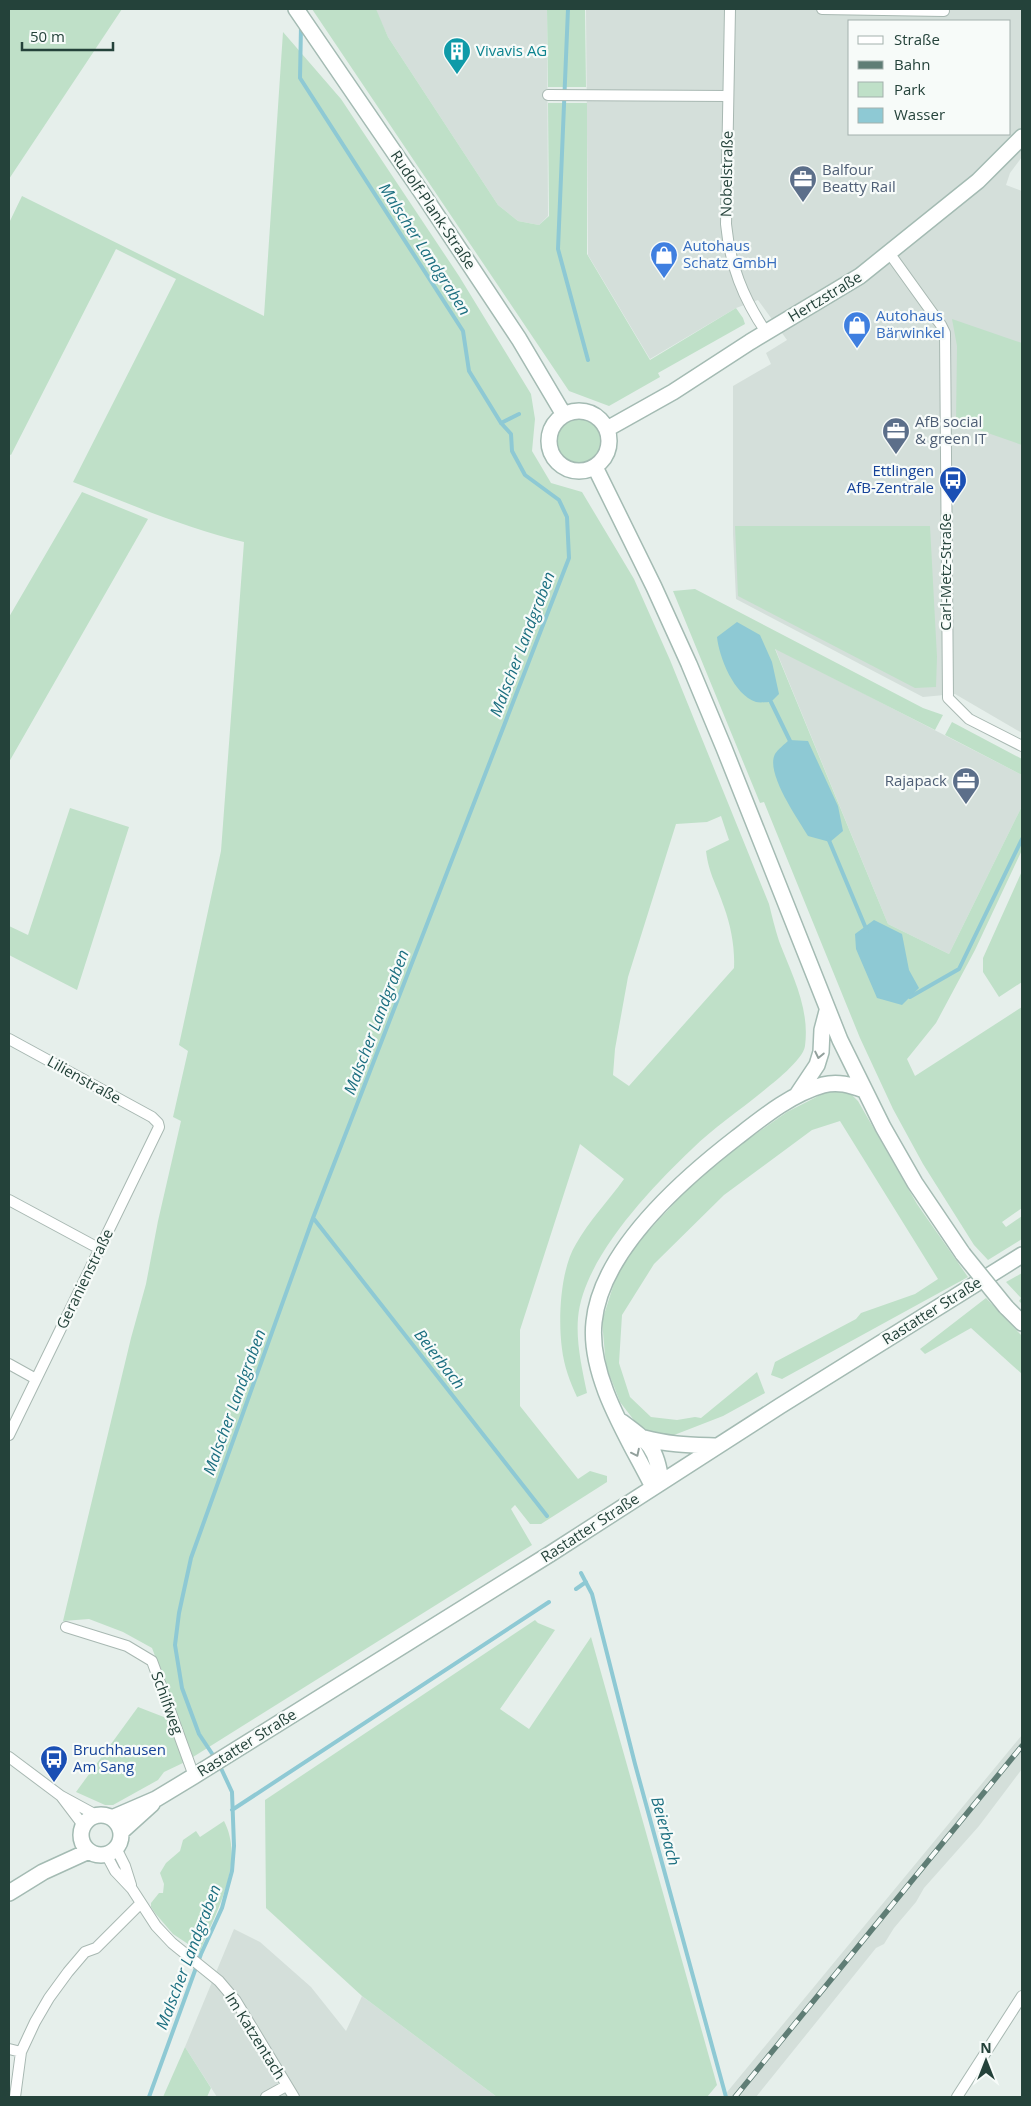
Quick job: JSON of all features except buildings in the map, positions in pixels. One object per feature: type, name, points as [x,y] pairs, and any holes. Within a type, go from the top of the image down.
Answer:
[{"type":"main road","name":"Rudolf-Plank-Straße","points":[[296,9],[519,339],[564,415]]},
{"type":"main road","name":"Hertzstraße","points":[[607,429],[673,392],[766,332],[860,276],[890,254],[978,181],[1022,137]]},
{"type":"main road","points":[[574,411],[584,411],[602,420],[607,429],[610,446],[602,462],[595,467],[586,471],[568,469],[553,457],[550,448],[551,429],[556,421],[564,415],[574,411]]},
{"type":"main road","points":[[595,467],[654,587],[692,673],[755,825],[827,1011],[864,1090],[915,1182],[963,1254],[1006,1307],[1022,1323]]},
{"type":"main road","points":[[798,1095],[817,1064],[821,1052],[822,1030],[827,1011]]},
{"type":"main road","points":[[657,1485],[604,1390],[595,1356],[594,1322],[600,1293],[613,1266],[636,1232],[660,1206],[706,1161],[754,1123],[798,1095],[832,1084],[847,1083],[864,1090]]},
{"type":"main road","name":"Rastatter Straße","points":[[112,1818],[156,1799],[194,1776],[542,1559],[1022,1255]]},
{"type":"main road","points":[[619,1419],[644,1438],[651,1446],[658,1463],[657,1485]]},
{"type":"main road","points":[[644,1438],[662,1443],[718,1446]]},
{"type":"main road","name":"Rastatter Straße","points":[[121,1832],[149,1808],[156,1799]]},
{"type":"main road","points":[[43,1872],[82,1831],[91,1817],[96,1815],[112,1818],[120,1827],[121,1838],[111,1851],[100,1855],[89,1851],[82,1842],[82,1831]]},
{"type":"main road","points":[[9,1893],[43,1872],[89,1851]]},
{"type":"street","name":"Nobelstraße","points":[[730,9],[726,224],[728,244],[732,264],[742,293],[766,332]]},
{"type":"street","points":[[822,9],[944,11]]},
{"type":"street","points":[[548,95],[728,96]]},
{"type":"street","name":"Carl-Metz-Straße","points":[[890,254],[938,320],[945,333],[948,698],[969,719],[1022,746]]},
{"type":"street","name":"Lilienstraße","points":[[9,1039],[152,1117],[158,1123]]},
{"type":"street","name":"Geranienstraße","points":[[9,1435],[157,1134],[158,1123]]},
{"type":"street","points":[[9,1200],[100,1249]]},
{"type":"street","points":[[9,1364],[36,1379]]},
{"type":"street","name":"Schilfweg","points":[[66,1626],[127,1646],[152,1661],[194,1776]]},
{"type":"street","points":[[9,1757],[60,1796],[96,1815]]},
{"type":"street","points":[[60,1796],[82,1831]]},
{"type":"street","name":"Im Katzentach","points":[[111,1851],[125,1866],[132,1889],[156,1926],[172,1942],[207,1970],[236,2001],[294,2097]]},
{"type":"street","points":[[15,2097],[21,2052],[35,2022],[68,1972],[85,1952],[96,1948],[141,1903]]},
{"type":"street","points":[[957,2097],[1022,1996]]},
{"type":"street","points":[[9,2050],[21,2052]]},
{"type":"street","points":[[266,2097],[286,2086]]},
{"type":"shaded area","points":[[375,9],[547,9],[548,216],[539,225],[518,221],[498,205],[388,37]]},
{"type":"shaded area","points":[[586,9],[1022,9],[1022,157],[1010,173],[1006,185],[1022,191],[1022,733],[955,694],[923,697],[736,599],[733,534],[733,386],[771,364],[766,353],[787,340],[758,300],[736,308],[650,359],[588,255]]},
{"type":"shaded area","points":[[775,648],[1022,775],[1022,806],[949,954],[888,924]]},
{"type":"shaded area","points":[[1022,1735],[1022,1769],[979,1826],[924,1888],[916,1902],[894,1928],[884,1944],[876,1948],[756,2097],[723,2097]]},
{"type":"shaded area","points":[[234,1929],[260,1942],[311,1987],[346,2031],[362,1996],[497,2097],[217,2097],[185,2047]]},
{"type":"green space","points":[[9,9],[122,9],[9,179]]},
{"type":"green space","points":[[312,9],[376,9],[388,37],[498,205],[518,221],[539,225],[549,216],[548,103],[587,103],[587,254],[650,360],[736,308],[745,324],[658,373],[660,377],[609,406],[569,391]]},
{"type":"green space","points":[[547,9],[585,9],[586,87],[548,87]]},
{"type":"green space","points":[[283,32],[341,99],[459,276],[531,394],[535,419],[532,451],[551,483],[582,492],[634,579],[670,660],[769,904],[779,941],[799,992],[806,1032],[803,1052],[787,1071],[700,1141],[675,1165],[639,1204],[605,1249],[592,1272],[583,1295],[578,1318],[581,1365],[587,1393],[577,1397],[564,1362],[562,1349],[560,1310],[566,1267],[581,1235],[624,1179],[580,1144],[520,1330],[520,1406],[578,1479],[590,1471],[607,1476],[607,1482],[541,1524],[530,1524],[515,1505],[511,1509],[532,1545],[193,1757],[152,1648],[123,1632],[89,1619],[63,1621],[131,1338],[146,1284],[181,1121],[173,1117],[188,1051],[179,1045],[221,851],[244,542],[179,523],[73,482],[176,279],[116,249],[11,455],[9,454],[9,223],[22,196],[264,316]],"holes":[[[721,816],[729,840],[706,851],[711,873],[731,929],[734,968],[629,1086],[613,1075],[615,1049],[628,977],[676,824],[707,822]]]},
{"type":"green space","points":[[952,319],[1022,343],[1022,445],[956,422],[957,346]]},
{"type":"green space","points":[[579,417],[588,419],[596,424],[601,432],[603,441],[601,450],[596,458],[588,463],[579,465],[570,463],[562,458],[557,450],[555,441],[557,432],[562,424],[570,419]]},
{"type":"green space","points":[[82,492],[148,519],[9,762],[9,617]]},
{"type":"green space","points":[[735,526],[930,526],[937,657],[936,687],[915,688],[738,596]]},
{"type":"green space","points":[[695,589],[923,708],[943,715],[935,730],[775,649],[888,924],[949,954],[1022,806],[1022,850],[975,950],[936,1023],[907,1059],[915,1076],[1022,1007],[1022,1208],[1002,1222],[1006,1227],[1022,1216],[1022,1239],[988,1260],[974,1245],[923,1164],[893,1109],[860,1038],[764,802],[760,803],[673,591]]},
{"type":"green space","points":[[952,722],[1022,759],[1022,775],[945,735]]},
{"type":"green space","points":[[70,808],[129,827],[77,990],[9,955],[9,926],[28,935]]},
{"type":"green space","points":[[1022,871],[1022,982],[999,997],[983,972],[983,958]]},
{"type":"green space","points":[[834,1088],[848,1091],[858,1101],[917,1204],[968,1277],[782,1379],[771,1375],[775,1362],[856,1319],[861,1313],[915,1294],[938,1279],[840,1121],[812,1130],[724,1195],[654,1264],[622,1315],[619,1363],[630,1397],[651,1417],[677,1420],[701,1418],[757,1372],[765,1393],[723,1416],[669,1437],[640,1428],[620,1402],[606,1366],[602,1321],[616,1277],[637,1243],[698,1178],[741,1144],[787,1112]]},
{"type":"green space","points":[[1022,1273],[1022,1304],[1019,1301],[1021,1298],[1006,1282]]},
{"type":"green space","points":[[986,1298],[1022,1336],[1022,1374],[971,1328],[925,1354],[920,1349]]},
{"type":"green space","points":[[535,1620],[555,1630],[500,1709],[529,1729],[591,1637],[717,2085],[707,2097],[497,2097],[362,1996],[266,1908],[265,1800]]},
{"type":"green space","points":[[138,1707],[169,1719],[185,1762],[164,1772],[158,1780],[113,1805],[105,1805],[76,1792]]},
{"type":"green space","points":[[224,1821],[230,1837],[232,1854],[230,1871],[226,1888],[200,1952],[173,1934],[155,1913],[151,1903],[159,1893],[163,1893],[164,1884],[160,1873],[166,1863],[180,1851],[183,1840],[196,1831],[200,1837]]},
{"type":"green space","points":[[185,2047],[211,2088],[207,2097],[163,2097]]},
{"type":"water","points":[[737,622],[760,635],[772,662],[779,694],[771,702],[756,702],[748,698],[735,684],[724,665],[717,637]]},
{"type":"water","points":[[789,740],[808,741],[838,806],[843,831],[830,842],[808,836],[778,784],[773,762],[775,754]]},
{"type":"water","points":[[874,920],[902,934],[909,970],[919,988],[902,1005],[877,998],[856,949],[855,934]]},
{"type":"waterway","points":[[568,9],[558,249],[588,360]]},
{"type":"waterway","name":"Malscher Landgraben","points":[[215,1758],[199,1734],[182,1688],[175,1645],[179,1613],[191,1558],[313,1218],[569,558],[567,517],[559,500],[525,475],[512,451],[511,434],[501,423],[469,371],[463,331],[300,78],[301,26]]},
{"type":"waterway","points":[[501,423],[519,414]]},
{"type":"waterway","points":[[771,702],[791,743]]},
{"type":"waterway","points":[[828,838],[867,931]]},
{"type":"waterway","points":[[908,993],[910,997],[959,969],[1022,839]]},
{"type":"waterway","name":"Beierbach","points":[[314,1219],[547,1516]]},
{"type":"waterway","name":"Beierbach","points":[[581,1573],[592,1594],[635,1764],[726,2097]]},
{"type":"waterway","points":[[576,1589],[586,1582]]},
{"type":"waterway","points":[[232,1810],[549,1602]]},
{"type":"waterway","name":"Malscher Landgraben","points":[[149,2097],[201,1954],[222,1908],[232,1871],[234,1846],[232,1792],[219,1764]]},
{"type":"railway","points":[[735,2097],[1022,1746]]},
{"type":"place","name":"Vivavis AG","points":[[457,75]]},
{"type":"place","name":"Balfour Beatty Rail","points":[[803,203]]},
{"type":"place","name":"Autohaus Schatz GmbH","points":[[664,279]]},
{"type":"place","name":"Autohaus Bärwinkel","points":[[857,349]]},
{"type":"place","name":"AfB social & green IT","points":[[896,455]]},
{"type":"place","name":"Ettlingen AfB-Zentrale","points":[[953,504]]},
{"type":"place","name":"Rajapack","points":[[966,805]]},
{"type":"place","name":"Bruchhausen Am Sang","points":[[54,1783]]}]
